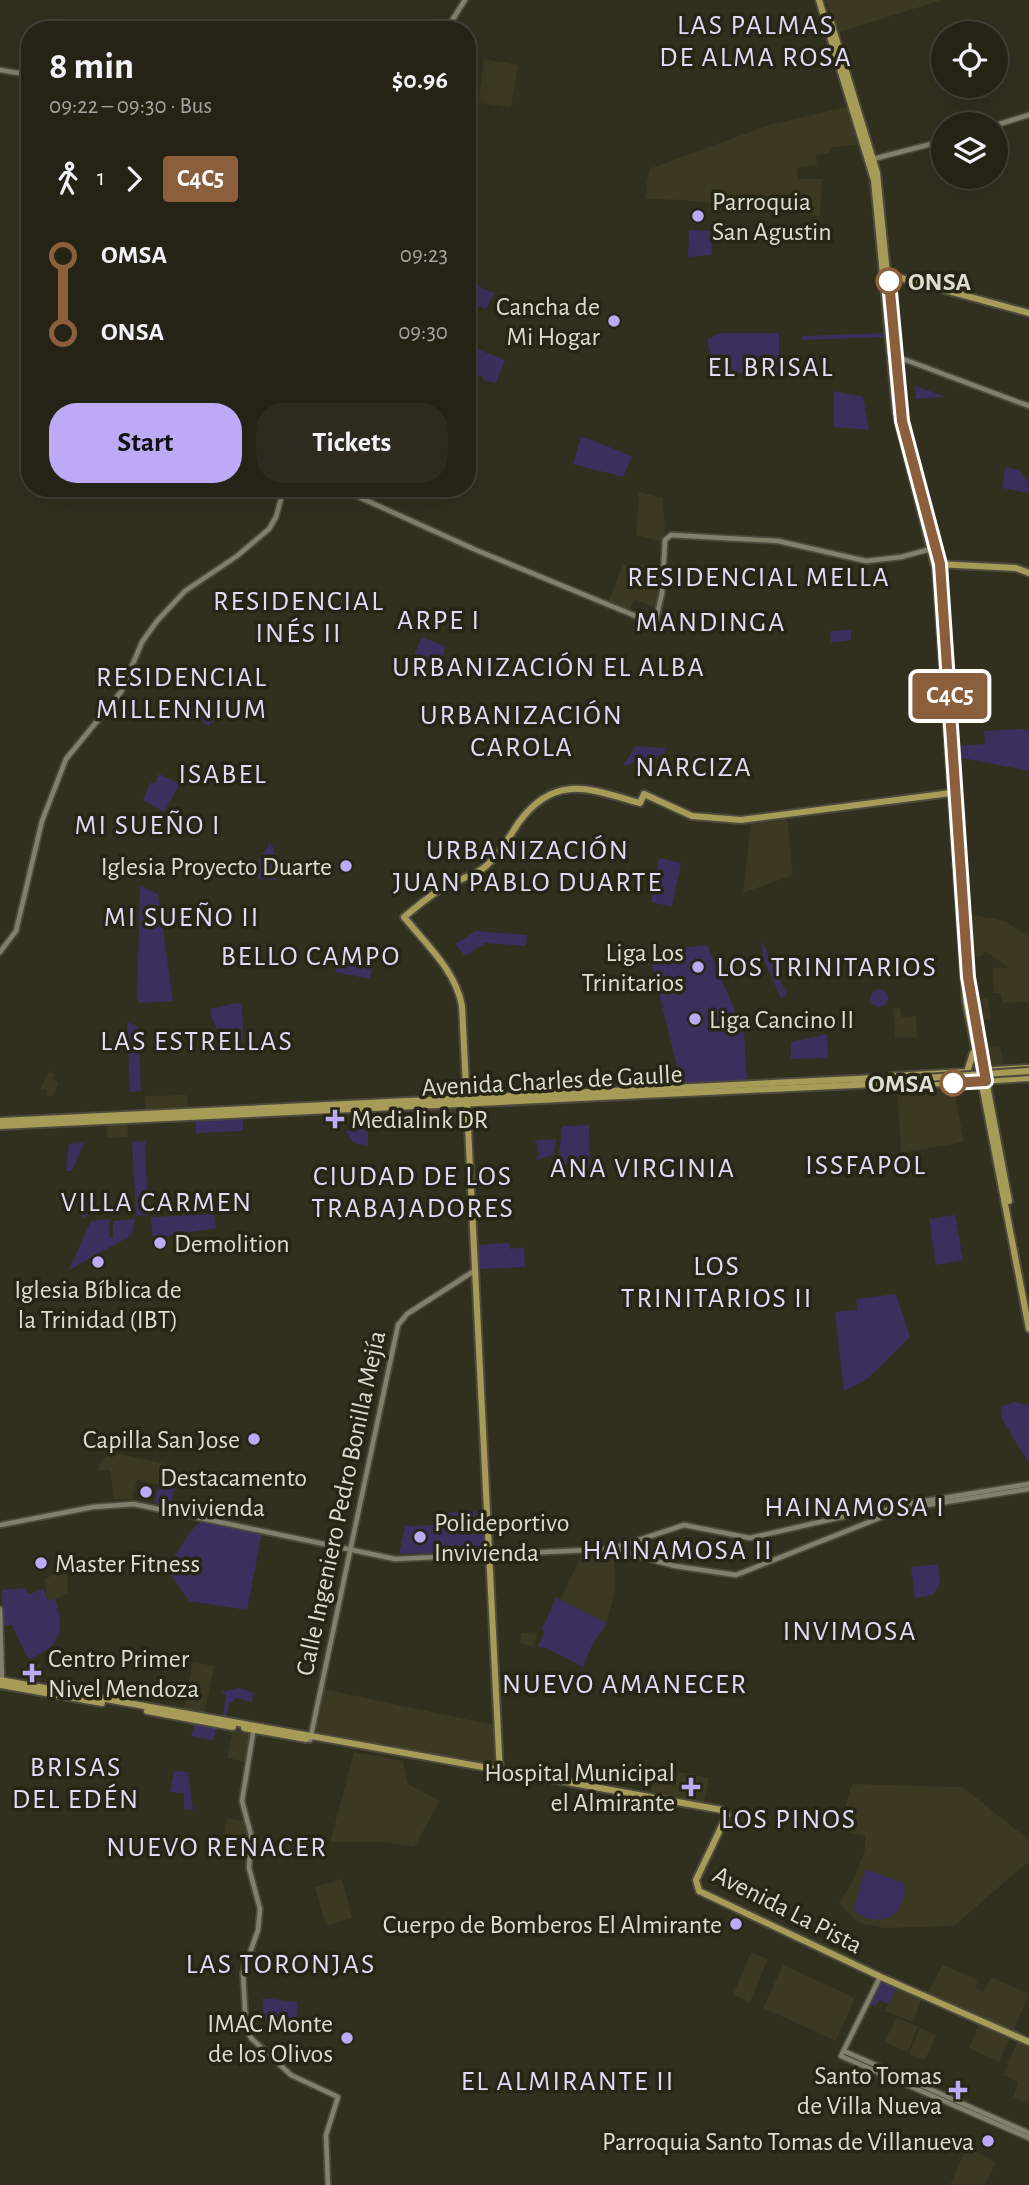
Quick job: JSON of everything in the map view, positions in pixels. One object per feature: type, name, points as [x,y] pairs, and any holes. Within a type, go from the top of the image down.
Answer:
[{"type":"main road","points":[[821,0],[882,198],[899,425],[938,564],[964,983],[979,1071],[1029,1310]]},
{"type":"main road","points":[[886,274],[1029,313]]},
{"type":"main road","points":[[893,356],[903,426],[938,564],[968,977],[979,1071],[976,1079],[982,1081]]},
{"type":"main road","points":[[938,564],[1016,568],[1029,573]]},
{"type":"main road","points":[[500,1772],[462,1006],[458,989],[448,971],[404,917],[438,891],[489,864],[528,811],[548,795],[579,787],[640,803],[644,794],[692,816],[741,820],[951,793]]},
{"type":"main road","points":[[974,1044],[979,1071]]},
{"type":"main road","points":[[876,1081],[979,1071],[1029,1073]]},
{"type":"main road","points":[[876,1081],[900,1086],[982,1081],[1029,1073]]},
{"type":"main road","name":"Avenida Charles de Gaulle","points":[[0,1124],[1029,1073]]},
{"type":"main road","points":[[982,1081],[1029,1329]]},
{"type":"main road","name":"Avenida La Pista","points":[[1,1682],[722,1810],[727,1815],[696,1880],[697,1889],[880,1976],[1029,2042]]},
{"type":"street","points":[[452,21],[465,0]]},
{"type":"street","points":[[0,70],[21,74]]},
{"type":"street","points":[[1008,121],[1029,115]]},
{"type":"street","points":[[871,160],[931,144]]},
{"type":"street","points":[[893,356],[1029,405]]},
{"type":"street","points":[[0,953],[10,943],[19,921],[43,821],[66,759],[121,692],[142,642],[157,621],[185,591],[237,556],[269,528],[276,517],[282,497]]},
{"type":"street","points":[[359,497],[476,550],[655,624],[662,593],[664,540],[671,535],[778,541],[866,561],[901,557],[932,549]]},
{"type":"street","name":"Calle Ingeniero Pedro Bonilla Mejía","points":[[310,1738],[399,1322],[474,1271]]},
{"type":"street","points":[[0,1525],[93,1507],[134,1504],[394,1559],[611,1549],[684,1525],[750,1538],[872,1510],[883,1511],[901,1505],[1029,1486]]},
{"type":"street","points":[[611,1549],[675,1566],[736,1575],[902,1509],[1029,1486]]},
{"type":"street","points":[[0,1609],[1,1682]]},
{"type":"street","points":[[254,1728],[242,1801],[251,1835],[249,1868],[260,1909],[258,1930],[250,1945],[243,1979],[245,2019],[251,2038],[291,2075],[338,2097],[327,2135],[328,2185]]},
{"type":"street","points":[[843,2052],[880,1976]]},
{"type":"street","points":[[843,2052],[1029,2133]]},
{"type":"street","points":[[843,2052],[1029,2138]]},
{"type":"shaded area","points":[[826,0],[942,0],[840,32],[835,28]]},
{"type":"shaded area","points":[[484,59],[518,65],[511,107],[478,103]]},
{"type":"shaded area","points":[[846,107],[862,144],[830,148],[830,153],[816,155],[817,165],[797,168],[798,179],[822,179],[820,216],[684,200],[645,199],[649,169],[769,125]]},
{"type":"shaded area","points":[[689,230],[710,231],[712,255],[688,257]]},
{"type":"shaded area","points":[[476,285],[494,293],[486,309],[476,305]]},
{"type":"shaded area","points":[[722,333],[779,333],[779,378],[747,372],[716,376],[707,339]]},
{"type":"shaded area","points":[[886,333],[887,337],[802,340],[802,336]]},
{"type":"shaded area","points":[[476,349],[505,360],[496,383],[483,380],[483,376],[476,377]]},
{"type":"shaded area","points":[[915,386],[946,397],[916,399]]},
{"type":"shaded area","points":[[834,391],[863,397],[869,430],[834,427]]},
{"type":"shaded area","points":[[581,436],[632,456],[623,477],[573,464]]},
{"type":"shaded area","points":[[1005,467],[1019,470],[1028,482],[1029,493],[1002,488]]},
{"type":"shaded area","points":[[639,492],[663,498],[665,531],[662,542],[636,535]]},
{"type":"shaded area","points":[[662,564],[657,609],[634,599],[629,611],[608,603],[623,565]]},
{"type":"shaded area","points":[[851,630],[851,640],[831,643],[830,631]]},
{"type":"shaded area","points":[[422,637],[445,646],[442,665],[414,655]]},
{"type":"shaded area","points":[[201,698],[216,720],[208,726],[196,716]]},
{"type":"shaded area","points":[[984,731],[1029,731],[1029,771],[957,757],[956,746],[985,744]]},
{"type":"shaded area","points":[[636,746],[665,748],[664,754],[623,766]]},
{"type":"shaded area","points":[[159,774],[180,784],[164,812],[143,800],[150,783],[155,783]]},
{"type":"shaded area","points":[[787,816],[793,875],[743,893],[751,822]]},
{"type":"shaded area","points":[[270,842],[274,849],[276,880],[258,879],[259,860]]},
{"type":"shaded area","points":[[659,858],[681,863],[672,907],[651,902]]},
{"type":"shaded area","points":[[140,886],[158,894],[173,1001],[140,1003],[137,999]]},
{"type":"shaded area","points":[[969,914],[1005,921],[1029,937],[1029,1002],[1003,1003],[1001,993],[994,993],[993,968],[1009,968],[985,951],[982,956],[972,957]]},
{"type":"shaded area","points":[[475,931],[527,935],[526,946],[485,943],[465,956],[455,944]]},
{"type":"shaded area","points":[[762,941],[787,995],[781,998],[763,958]]},
{"type":"shaded area","points":[[707,945],[744,1032],[747,1084],[682,1087],[649,952]]},
{"type":"shaded area","points":[[338,955],[373,962],[370,979],[335,972]]},
{"type":"shaded area","points":[[875,989],[883,989],[888,998],[886,1005],[875,1007],[870,1002],[870,994]]},
{"type":"shaded area","points":[[988,998],[989,1009],[982,1011],[990,1010],[991,1019],[977,1021],[974,1000]]},
{"type":"shaded area","points":[[242,1004],[243,1041],[224,1036],[214,1023],[210,1009]]},
{"type":"shaded area","points":[[900,1008],[901,1017],[916,1016],[917,1037],[895,1038],[893,1009]]},
{"type":"shaded area","points":[[127,1022],[138,1027],[141,1091],[130,1092]]},
{"type":"shaded area","points":[[827,1034],[828,1058],[791,1059],[791,1042]]},
{"type":"shaded area","points":[[990,1043],[990,1047],[998,1046],[1001,1050],[1003,1065],[987,1066],[982,1044]]},
{"type":"shaded area","points":[[49,1071],[55,1074],[53,1079],[59,1083],[53,1096],[47,1096],[46,1090],[40,1089]]},
{"type":"shaded area","points":[[953,1085],[964,1142],[901,1153],[897,1088]]},
{"type":"shaded area","points":[[187,1095],[188,1108],[146,1111],[145,1096]]},
{"type":"shaded area","points":[[461,1107],[462,1121],[439,1122],[438,1115],[430,1115],[429,1108]]},
{"type":"shaded area","points":[[243,1116],[243,1131],[196,1133],[196,1118]]},
{"type":"shaded area","points":[[127,1122],[128,1137],[107,1138],[106,1123]]},
{"type":"shaded area","points":[[589,1125],[590,1167],[558,1163],[562,1126]]},
{"type":"shaded area","points":[[368,1129],[368,1146],[354,1143],[345,1131]]},
{"type":"shaded area","points":[[556,1139],[554,1154],[535,1161],[539,1155],[537,1143],[532,1141]]},
{"type":"shaded area","points":[[145,1141],[148,1215],[136,1216],[132,1142]]},
{"type":"shaded area","points":[[84,1143],[72,1171],[66,1171],[69,1144]]},
{"type":"shaded area","points":[[67,1196],[88,1197],[88,1215],[83,1218],[78,1205],[66,1203]]},
{"type":"shaded area","points":[[214,1214],[216,1228],[153,1238],[151,1217]]},
{"type":"shaded area","points":[[955,1215],[963,1260],[936,1265],[929,1219]]},
{"type":"shaded area","points":[[109,1219],[110,1238],[113,1238],[113,1221],[135,1219],[132,1235],[69,1270],[91,1221]]},
{"type":"shaded area","points":[[509,1243],[510,1249],[524,1247],[525,1267],[478,1269],[476,1245]]},
{"type":"shaded area","points":[[896,1294],[910,1337],[867,1379],[844,1391],[835,1312],[857,1310],[856,1299]]},
{"type":"shaded area","points":[[1015,1402],[1029,1405],[1029,1464],[1002,1419],[1001,1406]]},
{"type":"shaded area","points":[[110,1452],[166,1464],[162,1485],[137,1480],[132,1499],[114,1499],[110,1470],[98,1471],[99,1465]]},
{"type":"shaded area","points":[[159,1484],[175,1488],[170,1507],[154,1503]]},
{"type":"shaded area","points":[[483,1511],[485,1551],[399,1554],[405,1526],[437,1525],[437,1513]]},
{"type":"shaded area","points":[[201,1521],[262,1533],[247,1610],[189,1601],[165,1566]]},
{"type":"shaded area","points":[[614,1552],[615,1589],[607,1623],[560,1600],[582,1554]]},
{"type":"shaded area","points":[[938,1564],[940,1583],[933,1595],[915,1598],[911,1567]]},
{"type":"shaded area","points":[[57,1572],[67,1572],[68,1594],[48,1601],[44,1580]]},
{"type":"shaded area","points":[[25,1588],[29,1594],[44,1589],[48,1601],[55,1598],[60,1622],[58,1635],[50,1647],[30,1658],[12,1625],[3,1625],[2,1590]]},
{"type":"shaded area","points":[[556,1598],[607,1623],[592,1645],[583,1667],[546,1648],[538,1647],[544,1632],[542,1629]]},
{"type":"shaded area","points":[[538,1632],[533,1647],[520,1643],[521,1633]]},
{"type":"shaded area","points":[[193,1662],[214,1666],[204,1715],[183,1711]]},
{"type":"shaded area","name":"Centro Primer Nivel Mendoza","points":[[42,1663],[37,1684],[27,1683],[24,1670]]},
{"type":"shaded area","points":[[240,1688],[253,1693],[252,1702],[237,1698],[229,1704],[227,1715],[223,1715],[226,1695],[221,1692]]},
{"type":"shaded area","points":[[323,1689],[494,1725],[496,1767],[314,1734]]},
{"type":"shaded area","points":[[195,1723],[217,1727],[213,1741],[191,1736]]},
{"type":"shaded area","points":[[233,1730],[249,1734],[246,1762],[227,1758]]},
{"type":"shaded area","points":[[354,1752],[403,1761],[408,1784],[440,1801],[414,1847],[386,1842],[330,1842]]},
{"type":"shaded area","name":"Hospital Municipal el Almirante","points":[[657,1770],[677,1776],[679,1772],[709,1778],[704,1802],[650,1793]]},
{"type":"shaded area","points":[[174,1771],[188,1772],[193,1810],[184,1809],[184,1793],[170,1792]]},
{"type":"shaded area","points":[[852,1784],[963,1787],[1029,1840],[1029,1861],[954,1926],[885,1928],[858,1923],[839,1903],[852,1883],[865,1850],[865,1836],[847,1832],[845,1807]]},
{"type":"shaded area","points":[[227,1818],[245,1821],[249,1839],[224,1837]]},
{"type":"shaded area","points":[[865,1869],[904,1883],[902,1904],[889,1917],[872,1919],[853,1910]]},
{"type":"shaded area","points":[[342,1879],[352,1918],[326,1926],[315,1887]]},
{"type":"shaded area","points":[[751,1952],[768,1959],[750,2002],[733,1995]]},
{"type":"shaded area","points":[[783,1965],[855,1998],[836,2041],[763,2008]]},
{"type":"shaded area","points":[[943,1965],[978,1980],[975,1988],[983,1992],[991,1977],[1029,1994],[1014,2030],[927,1993]]},
{"type":"shaded area","points":[[880,1977],[899,1985],[888,2004],[880,2000],[875,2006],[867,2003]]},
{"type":"shaded area","points":[[897,1989],[922,1999],[913,2022],[884,2011]]},
{"type":"shaded area","points":[[263,1998],[297,2002],[298,2036],[282,2033],[270,2026],[264,2015]]},
{"type":"shaded area","points":[[897,2018],[918,2026],[908,2052],[884,2042]]},
{"type":"shaded area","points":[[979,2025],[1009,2039],[999,2062],[969,2048]]},
{"type":"shaded area","points":[[920,2028],[936,2035],[925,2060],[909,2054]]},
{"type":"shaded area","points":[[1017,2042],[1029,2047],[1029,2104],[1013,2097],[1018,2082],[1003,2075]]},
{"type":"shaded area","points":[[967,2147],[996,2162],[985,2185],[950,2185]]},
{"type":"bus line","name":"C4C5","points":[[889,281],[902,421],[940,564],[968,977],[974,1024],[986,1081],[953,1083]]},
{"type":"place","name":"Parroquia San Agustin","points":[[698,216]]},
{"type":"place","name":"ONSA","points":[[889,281]]},
{"type":"place","name":"Cancha de Mi Hogar","points":[[614,321]]},
{"type":"place","name":"Iglesia Proyecto Duarte","points":[[346,866]]},
{"type":"place","name":"Liga Los Trinitarios","points":[[698,967]]},
{"type":"place","name":"Liga Cancino II","points":[[695,1019]]},
{"type":"place","name":"OMSA","points":[[953,1083]]},
{"type":"place","name":"Medialink DR","points":[[335,1119]]},
{"type":"place","name":"Demolition","points":[[160,1243]]},
{"type":"place","name":"Iglesia Bíblica de la Trinidad (IBT)","points":[[98,1262]]},
{"type":"place","name":"Capilla San Jose","points":[[254,1439]]},
{"type":"place","name":"Destacamento Invivienda","points":[[146,1492]]},
{"type":"place","name":"Polideportivo Invivienda","points":[[420,1537]]},
{"type":"place","name":"Master Fitness","points":[[41,1563]]},
{"type":"place","name":"Centro Primer Nivel Mendoza","points":[[32,1673]]},
{"type":"place","name":"Hospital Municipal el Almirante","points":[[691,1787]]},
{"type":"place","name":"Cuerpo de Bomberos El Almirante","points":[[736,1924]]},
{"type":"place","name":"IMAC Monte de los Olivos","points":[[347,2038]]},
{"type":"place","name":"Santo Tomas de Villa Nueva","points":[[958,2090]]},
{"type":"place","name":"Parroquia Santo Tomas de Villanueva","points":[[988,2141]]},
{"type":"district","name":"LAS PALMAS DE ALMA ROSA","points":[[756,40]]},
{"type":"district","name":"EL BRISAL","points":[[771,366]]},
{"type":"district","name":"RESIDENCIAL MELLA","points":[[759,576]]},
{"type":"district","name":"RESIDENCIAL INÉS II","points":[[299,616]]},
{"type":"district","name":"ARPE I","points":[[439,619]]},
{"type":"district","name":"MANDINGA","points":[[711,621]]},
{"type":"district","name":"URBANIZACIÓN EL ALBA","points":[[549,666]]},
{"type":"district","name":"RESIDENCIAL MILLENNIUM","points":[[182,692]]},
{"type":"district","name":"URBANIZACIÓN CAROLA","points":[[522,730]]},
{"type":"district","name":"NARCIZA","points":[[694,766]]},
{"type":"district","name":"ISABEL","points":[[223,773]]},
{"type":"district","name":"MI SUEÑO I","points":[[148,824]]},
{"type":"district","name":"URBANIZACIÓN JUAN PABLO DUARTE","points":[[528,865]]},
{"type":"district","name":"MI SUEÑO II","points":[[182,916]]},
{"type":"district","name":"BELLO CAMPO","points":[[311,955]]},
{"type":"district","name":"LOS TRINITARIOS","points":[[827,966]]},
{"type":"district","name":"LAS ESTRELLAS","points":[[197,1040]]},
{"type":"district","name":"ISSFAPOL","points":[[866,1164]]},
{"type":"district","name":"ANA VIRGINIA","points":[[643,1167]]},
{"type":"district","name":"CIUDAD DE LOS TRABAJADORES","points":[[413,1191]]},
{"type":"district","name":"VILLA CARMEN","points":[[157,1201]]},
{"type":"district","name":"LOS TRINITARIOS II","points":[[717,1281]]},
{"type":"district","name":"HAINAMOSA I","points":[[855,1506]]},
{"type":"district","name":"HAINAMOSA II","points":[[678,1549]]},
{"type":"district","name":"INVIMOSA","points":[[850,1630]]},
{"type":"district","name":"NUEVO AMANECER","points":[[625,1683]]},
{"type":"district","name":"BRISAS DEL EDÉN","points":[[76,1782]]},
{"type":"district","name":"LOS PINOS","points":[[789,1818]]},
{"type":"district","name":"NUEVO RENACER","points":[[217,1846]]},
{"type":"district","name":"LAS TORONJAS","points":[[281,1963]]},
{"type":"district","name":"EL ALMIRANTE II","points":[[568,2080]]}]
